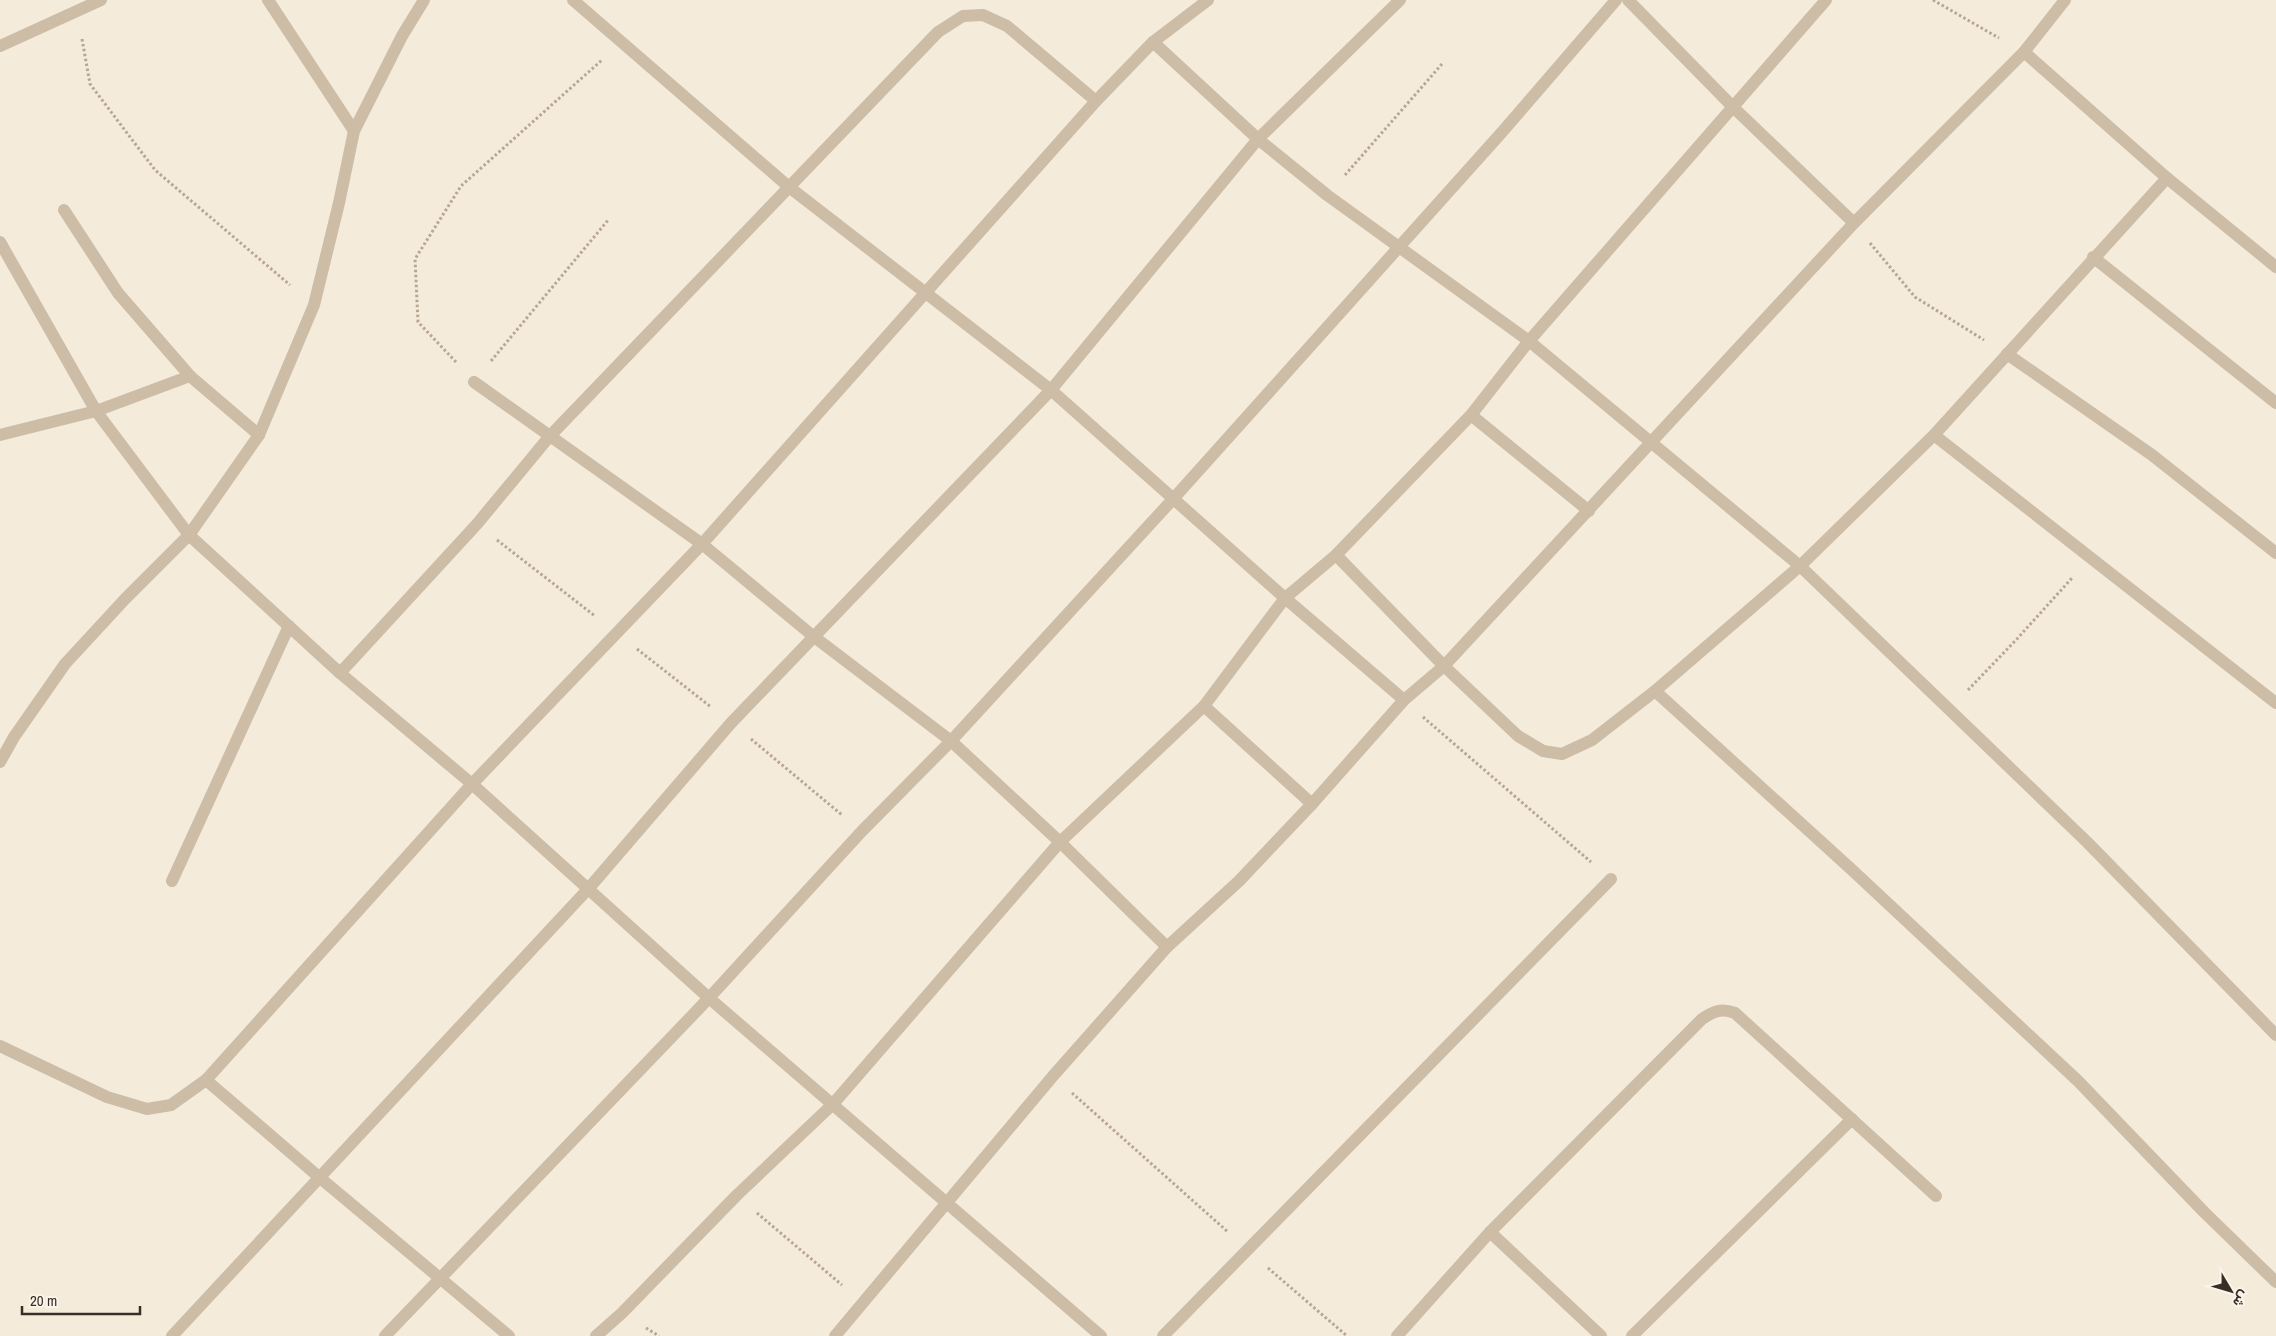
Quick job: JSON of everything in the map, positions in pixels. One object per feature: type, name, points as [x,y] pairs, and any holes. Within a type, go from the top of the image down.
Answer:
[{"type":"street","points":[[0,46],[76,6],[101,0]]},
{"type":"street","points":[[268,0],[354,131]]},
{"type":"street","points":[[0,762],[14,737],[66,664],[125,599],[189,535],[259,434],[314,305],[339,203],[354,131],[402,36],[424,0]]},
{"type":"street","points":[[573,0],[789,187],[1051,390],[1285,598],[1404,700]]},
{"type":"street","points":[[0,1046],[106,1097],[146,1109],[171,1105],[206,1080],[472,784],[702,544],[1096,101],[1153,42],[1208,0]]},
{"type":"street","points":[[172,1336],[589,888],[731,722],[1051,390],[1258,139],[1400,0]]},
{"type":"street","points":[[385,1336],[709,998],[862,831],[951,741],[1174,498],[1502,131],[1616,0]]},
{"type":"street","points":[[1628,0],[1734,108],[1854,224]]},
{"type":"street","points":[[596,1336],[622,1313],[737,1195],[834,1104],[1060,842],[1204,706],[1285,598],[1336,555],[1471,415],[1529,341],[1734,108],[1826,0]]},
{"type":"street","points":[[835,1336],[1052,1076],[1167,947],[1239,881],[1312,804],[1404,700],[1444,666],[1854,224],[2024,52],[2065,0]]},
{"type":"street","points":[[340,673],[477,524],[550,437],[938,32],[963,16],[983,15],[1007,26],[1096,101]]},
{"type":"street","points":[[1153,42],[1258,139],[1327,195],[1529,341],[1800,566],[2087,842],[2276,1035]]},
{"type":"street","points":[[2024,52],[2167,178],[2276,267]]},
{"type":"street","points":[[1336,555],[1444,666],[1518,736],[1543,751],[1562,754],[1592,740],[1655,692],[1800,566],[1934,435],[2093,257],[2167,178]]},
{"type":"street","points":[[64,210],[118,293],[190,376],[259,434]]},
{"type":"street","points":[[0,242],[96,412],[189,535],[340,673],[472,784],[709,998],[1101,1336]]},
{"type":"street","points":[[2093,257],[2276,403]]},
{"type":"street","points":[[2007,354],[2152,454],[2276,553]]},
{"type":"street","points":[[0,435],[96,412],[190,376]]},
{"type":"street","points":[[474,382],[702,544],[813,636],[951,741],[1060,842],[1167,947]]},
{"type":"street","points":[[1471,415],[1588,512]]},
{"type":"street","points":[[1934,435],[2276,703]]},
{"type":"street","points":[[172,881],[289,626]]},
{"type":"street","points":[[1655,692],[1851,868],[2078,1081],[2204,1212],[2276,1282]]},
{"type":"street","points":[[1204,706],[1312,804]]},
{"type":"street","points":[[1162,1336],[1611,879]]},
{"type":"street","points":[[1397,1336],[1490,1232],[1702,1019],[1714,1011],[1725,1009],[1735,1013],[1936,1196]]},
{"type":"street","points":[[206,1080],[509,1336]]},
{"type":"street","points":[[1632,1336],[1852,1119]]},
{"type":"street","points":[[1490,1232],[1601,1336]]},
{"type":"path","points":[[1933,0],[2024,52]]},
{"type":"path","points":[[76,6],[90,84],[155,170],[314,305]]},
{"type":"path","points":[[609,219],[474,382],[418,322],[415,259],[461,186],[622,42]]},
{"type":"path","points":[[1327,195],[1442,64]]},
{"type":"path","points":[[1854,224],[1915,297],[2007,354]]},
{"type":"path","points":[[1950,709],[2016,640],[2089,558]]},
{"type":"path","points":[[1404,700],[1611,879]]},
{"type":"path","points":[[731,722],[862,831]]},
{"type":"path","points":[[1052,1076],[1247,1250],[1347,1336]]},
{"type":"path","points":[[737,1195],[863,1303]]}]
